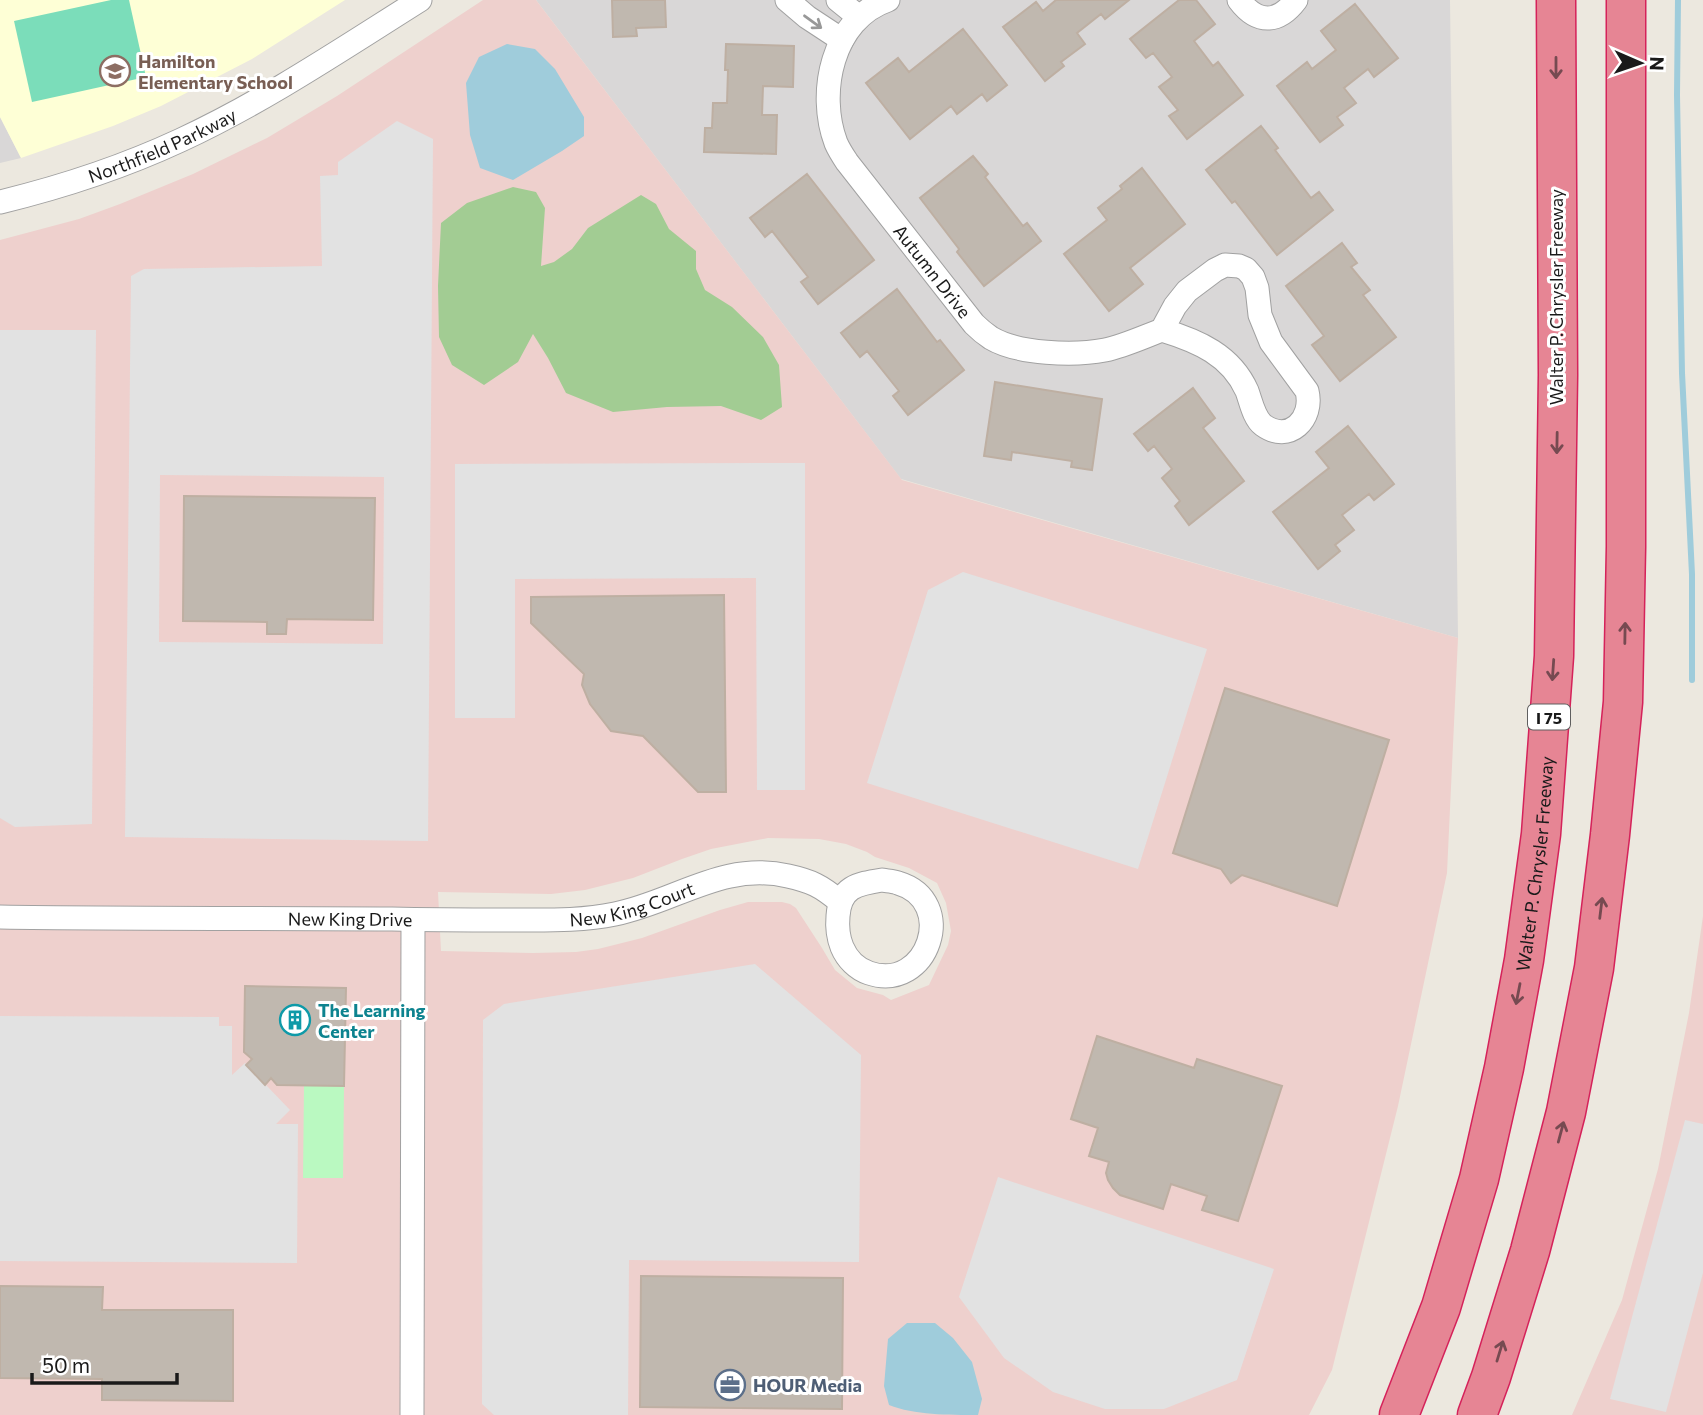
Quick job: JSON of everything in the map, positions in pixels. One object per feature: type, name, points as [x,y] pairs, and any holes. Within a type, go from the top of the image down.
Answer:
[{"type":"highway","name":"Walter P. Chrysler Freeway","points":[[1399,1415],[1441,1307],[1479,1179],[1504,1068],[1524,960],[1541,834],[1554,656],[1558,375],[1556,0]]},
{"type":"highway","points":[[1477,1415],[1530,1251],[1566,1112],[1594,968],[1610,835],[1624,676],[1626,0]]},
{"type":"street","name":"Northfield Parkway","points":[[0,202],[86,178],[181,140],[247,106],[420,0]]},
{"type":"street","points":[[787,0],[807,17],[850,28]]},
{"type":"street","points":[[838,0],[850,28]]},
{"type":"street","points":[[850,28],[868,10],[888,0]]},
{"type":"street","points":[[1239,0],[1254,15],[1273,18],[1290,9],[1296,0]]},
{"type":"street","name":"Autumn Drive","points":[[850,28],[834,57],[830,76],[830,119],[836,143],[847,162],[974,324],[990,337],[1013,347],[1080,352],[1119,346],[1162,330]]},
{"type":"street","points":[[1232,264],[1246,269],[1257,288],[1260,315],[1270,342],[1307,391],[1309,400],[1305,418],[1292,430],[1273,430],[1265,426],[1259,421],[1238,376],[1224,359],[1202,345],[1162,330],[1181,297],[1214,270],[1232,264]]},
{"type":"street","name":"New King Court","points":[[413,919],[561,920],[603,916],[639,907],[717,878],[754,872],[801,879],[821,886],[839,901]]},
{"type":"street","points":[[882,880],[911,889],[921,898],[929,912],[932,930],[926,950],[910,968],[899,973],[872,974],[863,970],[852,962],[839,938],[839,901],[851,888],[882,880]]},
{"type":"street","name":"New King Drive","points":[[0,917],[413,919],[412,1415]]},
{"type":"shaded area","name":"Hamilton Elementary School","points":[[0,0],[345,0],[252,59],[161,106],[21,158],[0,117]]},
{"type":"shaded area","points":[[483,0],[536,0],[902,480],[1458,638],[1447,873],[1398,1106],[1332,1370],[1309,1415],[0,1415],[0,240],[79,219],[193,174],[267,138],[337,96]],"holes":[[[768,838],[819,839],[846,844],[909,868],[937,883],[946,903],[951,931],[948,945],[929,985],[891,1000],[857,988],[835,970],[796,908],[782,902],[748,902],[642,938],[598,949],[533,953],[441,951],[438,892],[551,894],[585,890],[633,878],[711,849]]]},
{"type":"shaded area","points":[[536,0],[1450,0],[1458,638],[901,479]]},
{"type":"shaded area","points":[[0,117],[21,158],[0,163]]},
{"type":"shaded area","points":[[397,121],[433,139],[428,841],[125,837],[131,276],[144,269],[322,266],[320,176],[338,175],[338,162]],"holes":[[[160,475],[384,477],[383,644],[159,642]]]},
{"type":"shaded area","points":[[513,187],[536,192],[545,208],[541,266],[554,262],[572,249],[588,228],[641,195],[656,204],[669,229],[696,251],[696,269],[705,290],[732,307],[763,337],[779,365],[782,407],[761,420],[721,406],[613,412],[566,393],[533,334],[518,362],[484,385],[452,365],[439,337],[441,223],[467,203]]},
{"type":"shaded area","points":[[0,330],[96,330],[92,824],[15,827],[0,818]]},
{"type":"shaded area","points":[[805,463],[805,790],[757,790],[756,578],[515,579],[515,718],[455,718],[455,464]]},
{"type":"shaded area","points":[[963,572],[1207,649],[1138,869],[867,783],[928,590]]},
{"type":"shaded area","points":[[1703,916],[1703,1415],[1572,1415],[1622,1300],[1658,1169],[1689,1013]]},
{"type":"shaded area","points":[[755,964],[861,1055],[859,1262],[629,1260],[628,1415],[494,1415],[482,1404],[483,1020],[504,1004]]},
{"type":"shaded area","points":[[0,1016],[219,1017],[219,1026],[232,1026],[232,1075],[245,1063],[290,1110],[276,1124],[298,1124],[297,1263],[0,1261]]},
{"type":"shaded area","points":[[1685,1120],[1703,1124],[1703,1273],[1666,1412],[1610,1399]]},
{"type":"shaded area","points":[[998,1177],[1274,1269],[1237,1380],[1164,1409],[1105,1409],[1053,1392],[1004,1358],[959,1297]]},
{"type":"green space","points":[[111,0],[129,0],[146,77],[32,102],[14,21]]},
{"type":"green space","points":[[304,1086],[344,1086],[343,1178],[303,1178]]},
{"type":"water","points":[[507,44],[535,49],[555,69],[584,117],[584,136],[513,180],[480,168],[470,135],[466,83],[479,57]]},
{"type":"water","points":[[907,1323],[935,1323],[953,1338],[972,1362],[982,1399],[978,1415],[920,1413],[889,1405],[884,1386],[888,1339]]},
{"type":"building","points":[[612,0],[665,0],[666,27],[636,28],[637,36],[613,37]]},
{"type":"building","points":[[1056,0],[1129,0],[1105,19],[1101,14],[1077,33],[1085,44],[1061,62],[1064,66],[1045,81],[1003,27],[1036,2],[1043,11]]},
{"type":"building","points":[[1179,0],[1196,0],[1215,24],[1194,41],[1213,66],[1218,62],[1243,95],[1187,139],[1169,116],[1178,110],[1159,87],[1172,77],[1153,53],[1146,58],[1130,39]]},
{"type":"building","points":[[1355,4],[1398,58],[1374,77],[1368,69],[1344,88],[1356,103],[1337,117],[1343,125],[1320,142],[1277,86],[1307,62],[1312,69],[1336,50],[1321,31]]},
{"type":"building","points":[[963,29],[1007,85],[987,101],[982,94],[957,114],[951,106],[910,139],[866,83],[898,58],[909,72]]},
{"type":"building","points":[[726,44],[794,46],[793,87],[763,86],[762,115],[777,115],[776,154],[704,152],[705,128],[712,128],[713,103],[727,103]]},
{"type":"building","points":[[1261,126],[1278,148],[1275,150],[1311,198],[1319,192],[1333,210],[1277,255],[1235,201],[1232,203],[1206,170]]},
{"type":"building","points":[[973,156],[988,174],[985,177],[1023,226],[1027,223],[1041,241],[984,286],[920,198]]},
{"type":"building","points":[[1142,168],[1185,224],[1130,268],[1143,284],[1109,311],[1064,254],[1107,220],[1098,208]]},
{"type":"building","points":[[807,174],[874,260],[818,304],[801,282],[808,277],[772,231],[765,237],[750,218]]},
{"type":"building","points":[[1342,243],[1357,263],[1351,267],[1370,290],[1363,295],[1396,337],[1340,381],[1312,345],[1324,336],[1286,286]]},
{"type":"building","points":[[897,289],[937,342],[940,340],[964,370],[908,415],[893,396],[899,391],[867,351],[860,357],[841,333]]},
{"type":"building","points":[[995,382],[1102,399],[1092,470],[1071,467],[1072,461],[1012,452],[1011,460],[984,456]]},
{"type":"building","points":[[1193,388],[1215,418],[1203,428],[1244,481],[1189,525],[1175,506],[1180,501],[1162,478],[1172,469],[1154,446],[1148,451],[1134,434]]},
{"type":"building","points":[[1348,426],[1394,484],[1374,500],[1369,494],[1342,515],[1354,530],[1335,545],[1340,551],[1318,569],[1273,512],[1329,468],[1316,452]]},
{"type":"building","points":[[184,496],[375,498],[373,620],[287,619],[286,634],[267,634],[267,622],[183,621]]},
{"type":"building","points":[[724,595],[726,792],[698,792],[643,736],[611,731],[590,704],[582,685],[584,674],[531,623],[531,597]]},
{"type":"building","points":[[1225,688],[1389,740],[1337,906],[1242,875],[1231,883],[1221,869],[1173,853]]},
{"type":"building","name":"The Learning Center","points":[[245,986],[346,988],[344,1086],[277,1085],[271,1078],[265,1085],[246,1065],[252,1059],[244,1052]]},
{"type":"building","points":[[1097,1036],[1194,1068],[1197,1059],[1282,1086],[1238,1221],[1202,1210],[1207,1196],[1171,1184],[1163,1209],[1120,1195],[1113,1188],[1106,1173],[1109,1162],[1089,1156],[1098,1128],[1071,1119]]},
{"type":"building","points":[[641,1276],[843,1278],[842,1409],[640,1407]]},
{"type":"building","points":[[0,1286],[103,1287],[102,1310],[233,1310],[233,1401],[102,1400],[102,1379],[0,1378]]},
{"type":"waterway","points":[[1678,0],[1682,373],[1692,574],[1692,680]]},
{"type":"place","name":"Hamilton Elementary School","points":[[115,71]]},
{"type":"place","name":"The Learning Center","points":[[295,1020]]},
{"type":"place","name":"HOUR Media","points":[[730,1385]]}]
